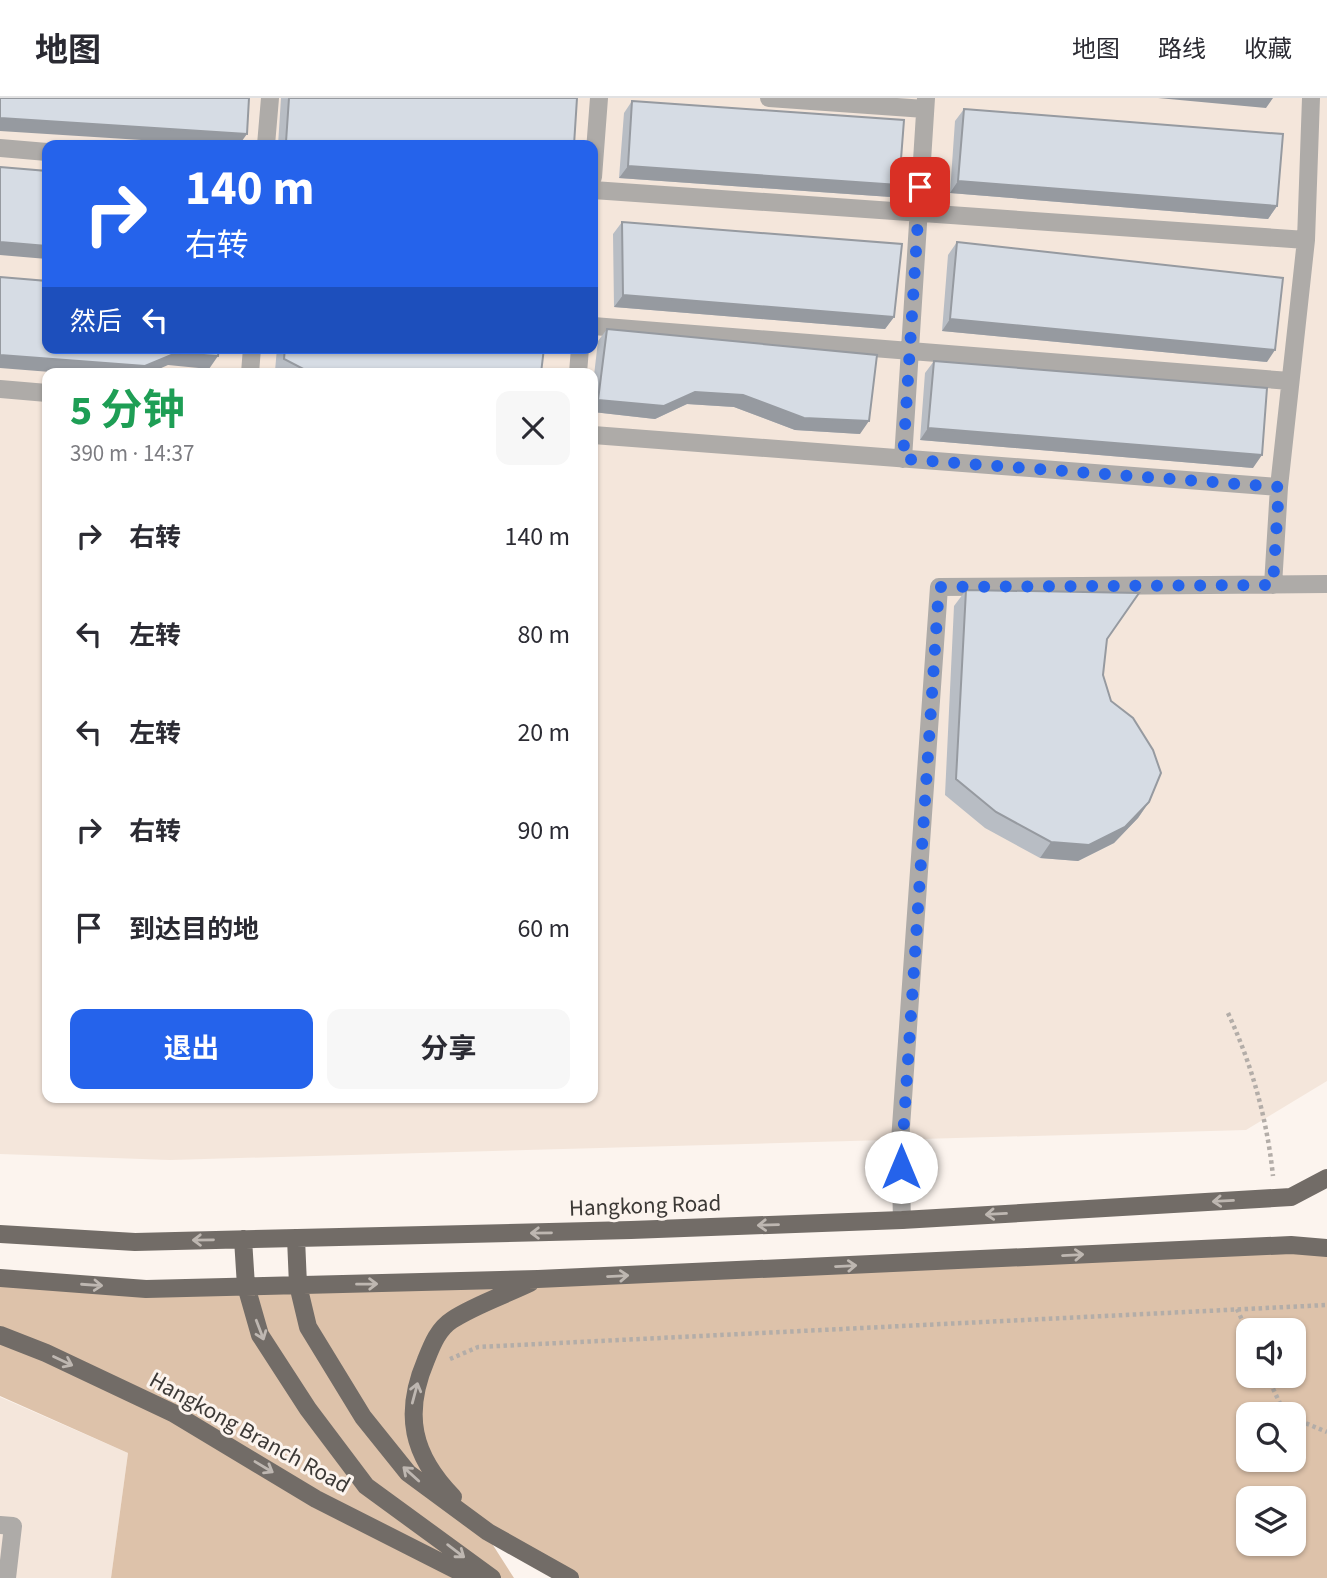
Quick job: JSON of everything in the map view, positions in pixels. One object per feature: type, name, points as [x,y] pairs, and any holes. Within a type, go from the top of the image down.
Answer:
[{"type":"main road","points":[[1283,1197],[1327,1178]]},
{"type":"main road","name":"Hangkong Road","points":[[0,1234],[135,1242],[296,1238],[902,1220],[1283,1197]]},
{"type":"main road","points":[[296,1238],[298,1285],[308,1327],[363,1417],[408,1473],[488,1532],[570,1578]]},
{"type":"main road","name":"Hangkong Branch Road","points":[[243,1239],[246,1286],[260,1335],[308,1409],[366,1486],[492,1578]]},
{"type":"main road","points":[[0,1278],[146,1289],[538,1279],[1291,1245],[1327,1248]]},
{"type":"main road","points":[[488,1532],[439,1483],[414,1436],[412,1403],[420,1373],[435,1337],[450,1321],[538,1279]]},
{"type":"main road","name":"Hangkong Branch Road","points":[[0,1335],[46,1353],[173,1413],[316,1499],[472,1578]]},
{"type":"street","points":[[266,140],[270,98]]},
{"type":"street","points":[[596,140],[599,98]]},
{"type":"street","points":[[769,98],[925,103],[903,459]]},
{"type":"street","points":[[1273,585],[1279,487],[1306,240],[1311,98]]},
{"type":"street","points":[[0,148],[42,152]]},
{"type":"street","points":[[598,190],[1306,240]]},
{"type":"street","points":[[598,326],[1290,381]]},
{"type":"street","points":[[0,389],[42,393]]},
{"type":"street","points":[[598,435],[1279,487]]},
{"type":"street","points":[[902,1220],[900,1141],[939,587],[1327,584]]},
{"type":"street","points":[[0,1525],[13,1526],[7,1578]]},
{"type":"path","points":[[1228,1013],[1249,1060],[1283,1197]]},
{"type":"path","points":[[420,1373],[478,1347],[1327,1305]]},
{"type":"path","points":[[1237,1309],[1241,1318]]},
{"type":"path","points":[[1306,1423],[1327,1432]]},
{"type":"shaded area","points":[[0,98],[1327,98],[1327,1081],[1246,1130],[170,1160],[0,1154]]},
{"type":"shaded area","points":[[1327,1248],[1327,1578],[570,1578],[482,1528],[514,1578],[111,1578],[128,1453],[0,1396],[0,1278],[146,1289]]},
{"type":"shaded area","points":[[0,1397],[128,1453],[111,1578],[0,1578]]},
{"type":"building","points":[[0,98],[249,98],[247,134],[0,118]]},
{"type":"building","points":[[289,98],[577,98],[574,140],[286,140]]},
{"type":"building","points":[[632,101],[904,120],[899,185],[628,166]]},
{"type":"building","points":[[964,109],[1283,134],[1277,206],[958,181]]},
{"type":"building","points":[[0,167],[42,171],[42,246],[0,242]]},
{"type":"building","points":[[622,222],[902,244],[894,317],[623,295]]},
{"type":"building","points":[[957,242],[1283,278],[1275,350],[950,319]]},
{"type":"building","points":[[0,277],[42,281],[42,354],[174,354],[145,366],[0,355]]},
{"type":"building","points":[[607,329],[877,355],[869,421],[804,418],[743,395],[695,392],[664,406],[598,400]]},
{"type":"building","points":[[284,354],[543,354],[542,368],[301,368],[284,359]]},
{"type":"building","points":[[934,361],[1267,388],[1262,455],[928,428]]},
{"type":"building","points":[[966,590],[1139,593],[1107,639],[1103,675],[1111,701],[1133,718],[1153,750],[1161,773],[1149,802],[1125,827],[1089,845],[1051,842],[996,812],[956,779]]},
{"type":"route","points":[[901,1167],[900,1141],[939,587],[1273,585],[1279,487],[903,459],[920,187]]}]
